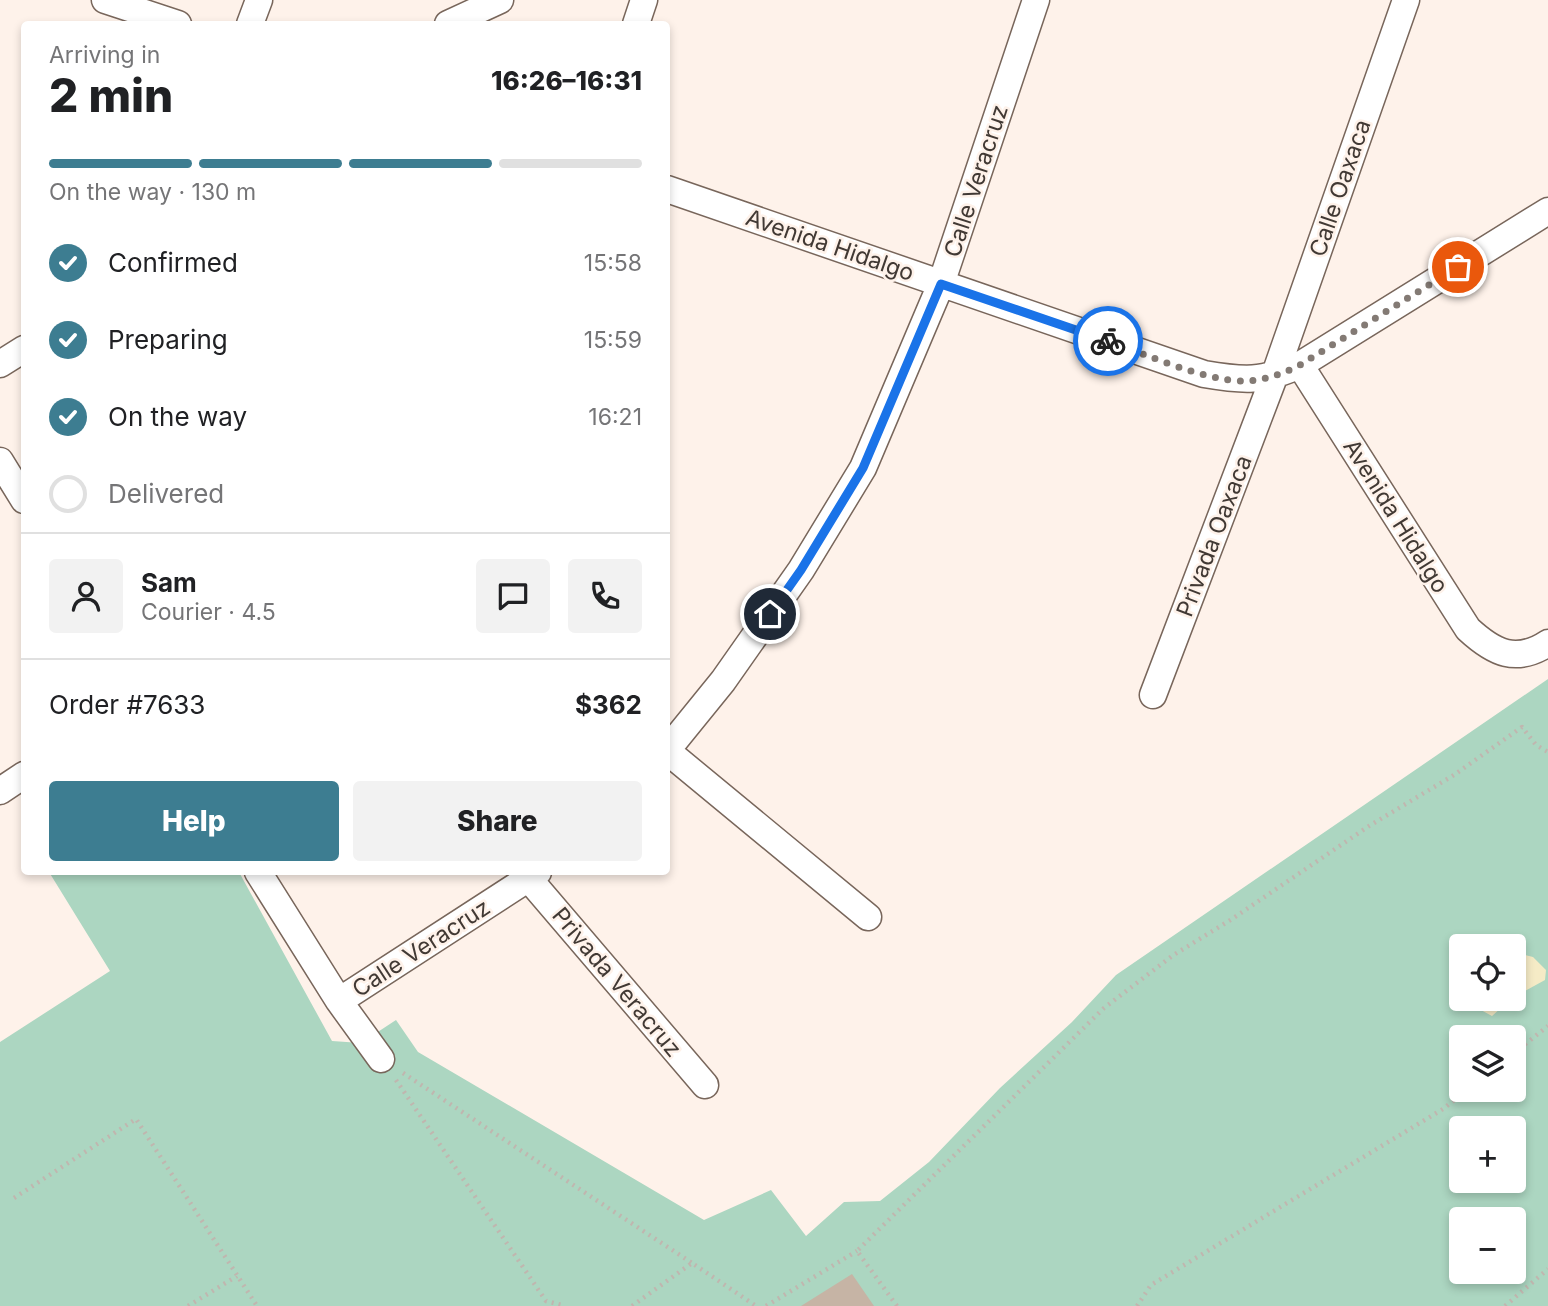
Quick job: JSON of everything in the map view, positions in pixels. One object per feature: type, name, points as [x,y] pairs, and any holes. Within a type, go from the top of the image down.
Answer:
[{"type":"street","points":[[105,0],[169,21]]},
{"type":"street","points":[[251,21],[259,0]]},
{"type":"street","points":[[454,21],[500,0]]},
{"type":"street","points":[[637,21],[644,0]]},
{"type":"street","name":"Calle Veracruz","points":[[670,747],[723,681],[794,581],[863,468],[941,284],[1036,0]]},
{"type":"street","name":"Calle Oaxaca","points":[[1274,377],[1406,0]]},
{"type":"street","name":"Avenida Hidalgo","points":[[670,190],[1204,374],[1242,381],[1274,377],[1300,365],[1548,211]]},
{"type":"street","points":[[0,364],[21,351]]},
{"type":"street","name":"Avenida Hidalgo","points":[[1300,365],[1468,629],[1483,643],[1505,653],[1520,655],[1537,650],[1548,643]]},
{"type":"street","name":"Privada Oaxaca","points":[[1153,695],[1274,377]]},
{"type":"street","points":[[0,461],[21,495]]},
{"type":"street","points":[[670,753],[868,917]]},
{"type":"street","points":[[0,791],[21,777]]},
{"type":"street","points":[[260,875],[339,1001],[381,1059]]},
{"type":"street","name":"Calle Veracruz","points":[[339,1001],[533,875]]},
{"type":"street","name":"Privada Veracruz","points":[[533,875],[705,1085]]},
{"type":"path","points":[[766,1306],[857,1251],[1104,1008],[1172,956],[1232,919],[1369,826],[1454,775],[1522,727],[1536,745],[1548,752]]},
{"type":"path","points":[[1526,1044],[1548,1026]]},
{"type":"path","points":[[381,1059],[756,1306]]},
{"type":"path","points":[[381,1059],[548,1303],[565,1306]]},
{"type":"path","points":[[1138,1306],[1151,1285],[1453,1102]]},
{"type":"path","points":[[13,1198],[136,1119],[257,1306]]},
{"type":"path","points":[[857,1251],[897,1306]]},
{"type":"path","points":[[632,1306],[692,1263]]},
{"type":"path","points":[[1505,1306],[1548,1269]]},
{"type":"path","points":[[188,1306],[237,1276]]},
{"type":"green space","points":[[1548,679],[1548,1306],[0,1306],[0,1042],[110,971],[51,875],[241,875],[332,1041],[361,1043],[396,1020],[418,1052],[704,1220],[771,1190],[806,1236],[844,1202],[880,1201],[929,1162],[1000,1088],[1072,1022],[1116,975]]},
{"type":"sand","points":[[1526,955],[1533,957],[1546,970],[1545,980],[1526,990]]},
{"type":"sand","points":[[1483,1011],[1498,1011],[1492,1016]]},
{"type":"building","points":[[852,1274],[874,1306],[801,1306]]},
{"type":"way so far","points":[[1108,341],[1204,374],[1242,381],[1274,377],[1300,365],[1458,267]]},
{"type":"route","points":[[770,614],[801,570],[863,468],[941,284],[1108,341]]}]
